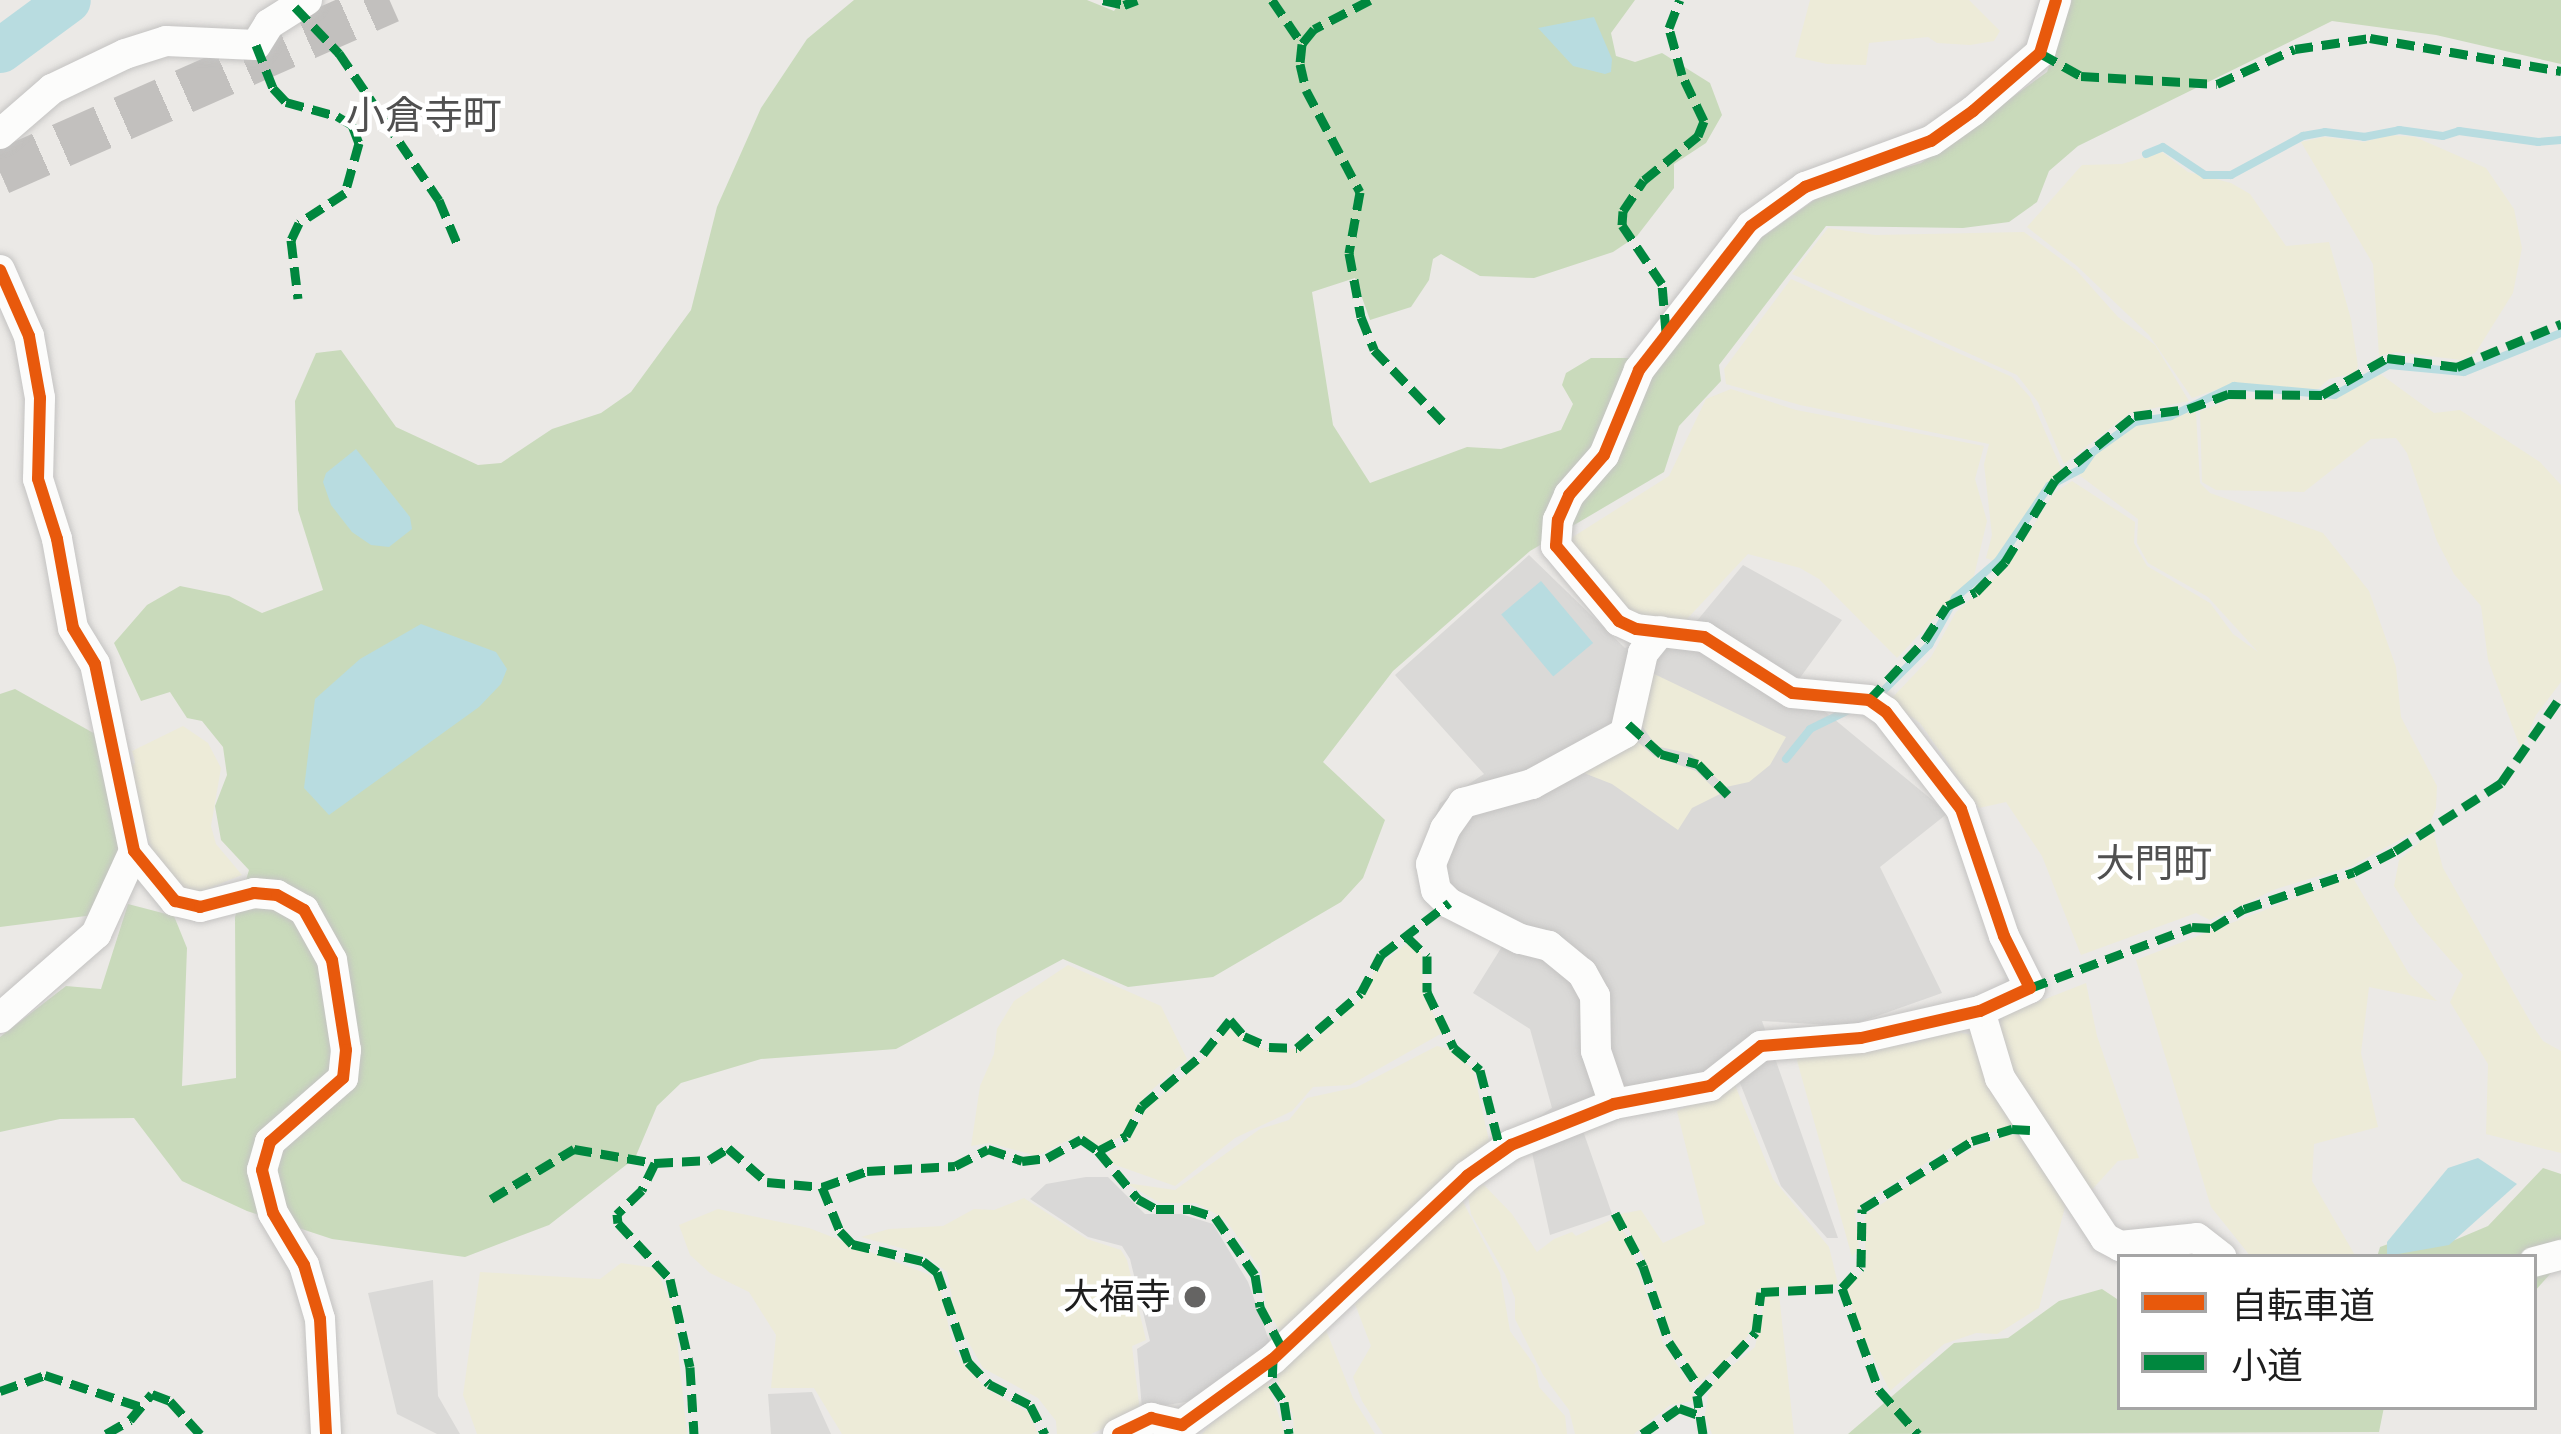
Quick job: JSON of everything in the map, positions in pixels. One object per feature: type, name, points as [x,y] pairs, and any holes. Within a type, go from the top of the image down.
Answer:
[{"type":"street","points":[[0,134],[52,88],[125,54],[166,41],[256,45],[269,24],[307,0]]},
{"type":"street","points":[[1118,1434],[1151,1418],[1182,1430],[1352,1290],[1466,1176],[1511,1145],[1614,1104],[1710,1086],[1760,1046],[1861,1039],[1980,1010],[2030,988],[2004,937],[1961,809],[1913,741],[1869,700],[1792,693],[1704,637],[1619,621],[1597,601],[1556,546],[1563,508],[1604,455],[1639,370],[1721,260],[1771,209],[1828,176],[1931,141],[2040,52],[2056,0]]},
{"type":"street","points":[[0,270],[29,336],[40,398],[38,479],[57,539],[73,628],[95,664],[134,851],[175,901],[200,908],[254,893],[277,895],[304,910],[332,960],[346,1050],[343,1078],[270,1142],[262,1170],[273,1213],[304,1265],[320,1318],[326,1434]]},
{"type":"street","points":[[1614,1104],[1596,1051],[1595,996],[1582,974],[1549,946],[1520,939],[1449,903],[1436,890],[1431,865],[1445,829],[1463,803],[1552,776],[1624,733],[1643,653],[1661,631]]},
{"type":"street","points":[[0,1018],[96,934],[134,851]]},
{"type":"street","points":[[1980,1010],[2000,1078],[2105,1238],[2120,1246],[2197,1238],[2217,1254]]},
{"type":"shaded area","points":[[1810,0],[1969,0],[2000,31],[1994,41],[1970,45],[1937,43],[1928,37],[1869,43],[1866,65],[1827,64],[1795,57]]},
{"type":"shaded area","points":[[2390,135],[2415,137],[2486,168],[2514,209],[2522,248],[2513,293],[2476,352],[2461,360],[2396,352],[2379,356],[2373,264],[2301,142],[2324,137],[2364,142]]},
{"type":"shaded area","points":[[2162,152],[2188,172],[2231,183],[2250,194],[2286,246],[2329,242],[2351,319],[2355,373],[2329,379],[2318,389],[2224,387],[2192,398],[2149,335],[2077,266],[2027,227],[2082,165],[2122,164]]},
{"type":"shaded area","points":[[1828,228],[1875,235],[2024,232],[2076,270],[2118,317],[2155,345],[2189,401],[2130,413],[2064,464],[2038,402],[2017,375],[1792,274]]},
{"type":"shaded area","points":[[1791,279],[2012,377],[2030,397],[2061,468],[1994,561],[1986,558],[1992,535],[1984,464],[1989,444],[1800,405],[1726,384],[1724,369]]},
{"type":"shaded area","points":[[2379,373],[2434,413],[2460,410],[2540,462],[2561,485],[2561,682],[2536,715],[2521,750],[2488,660],[2481,606],[2454,574],[2437,541],[2407,453],[2396,438],[2371,439],[2304,492],[2216,490],[2202,482],[2200,411],[2236,398],[2332,400]]},
{"type":"shaded area","points":[[1731,389],[1796,410],[1984,446],[1975,479],[1987,521],[1974,576],[1897,658],[1819,579],[1800,568],[1748,554],[1685,621],[1648,618],[1619,606],[1568,540],[1669,476],[1706,399]]},
{"type":"shaded area","points":[[2180,412],[2196,413],[2200,483],[2210,493],[2323,533],[2369,591],[2396,667],[2401,717],[2437,786],[2436,808],[2430,823],[2352,866],[2276,889],[2210,920],[2196,913],[2081,955],[2042,856],[2006,802],[1979,808],[1920,723],[1889,701],[1931,657],[1956,612],[2007,567],[2054,493],[2072,481],[2135,522],[2134,543],[2147,566],[2210,603],[2233,634],[2258,652],[2208,597],[2148,563],[2137,543],[2138,519],[2079,475],[2094,454],[2137,424],[2169,420]]},
{"type":"shaded area","points":[[1529,555],[1625,648],[1696,622],[1743,565],[1842,620],[1794,686],[1948,813],[1880,867],[1942,993],[1849,1026],[1762,1021],[1838,1238],[1827,1238],[1781,1186],[1734,1068],[1581,1125],[1612,1214],[1550,1235],[1526,1125],[1552,1108],[1530,1029],[1473,993],[1516,924],[1416,868],[1440,803],[1484,774],[1395,675]]},
{"type":"shaded area","points":[[1650,672],[1786,737],[1770,765],[1749,782],[1726,787],[1691,754],[1656,746],[1638,720]]},
{"type":"shaded area","points":[[183,726],[208,743],[221,768],[211,826],[216,844],[242,875],[192,895],[169,884],[155,861],[129,770],[135,763],[132,751]]},
{"type":"shaded area","points":[[1632,737],[1654,756],[1696,771],[1720,794],[1692,808],[1678,830],[1612,784],[1584,773]]},
{"type":"shaded area","points":[[2433,831],[2443,868],[2531,1023],[2543,1041],[2561,1051],[2561,1153],[2486,1134],[2488,1064],[2450,1002],[2463,975],[2417,922],[2394,886],[2399,860]]},
{"type":"shaded area","points":[[2352,876],[2409,974],[2437,1001],[2369,987],[2361,1053],[2378,1127],[2314,1144],[2312,1181],[2354,1254],[2249,1254],[2211,1207],[2136,960]]},
{"type":"shaded area","points":[[1407,943],[1421,952],[1424,998],[1444,1032],[1350,1085],[1313,1087],[1292,1111],[1235,1138],[1175,1186],[1110,1163],[1108,1153],[1128,1142],[1146,1109],[1203,1059],[1229,1026],[1267,1051],[1306,1048],[1359,1001],[1375,970]]},
{"type":"shaded area","points":[[1068,965],[1161,1006],[1187,1059],[1145,1096],[1120,1137],[1099,1146],[1080,1134],[1037,1156],[989,1143],[971,1146],[980,1086],[994,1054],[997,1029],[1014,1001]]},
{"type":"shaded area","points":[[2086,983],[2097,1036],[2139,1158],[2118,1161],[2087,1195],[2034,1117],[2003,1049],[2000,1017]]},
{"type":"shaded area","points":[[1950,1031],[1980,1036],[2014,1125],[1955,1145],[1862,1203],[1855,1213],[1859,1248],[1852,1257],[1796,1057],[1914,1043]]},
{"type":"shaded area","points":[[1437,1046],[1449,1049],[1473,1069],[1490,1145],[1280,1331],[1266,1308],[1261,1270],[1225,1219],[1196,1203],[1160,1203],[1126,1183],[1175,1190],[1260,1129],[1289,1120],[1307,1098],[1357,1087]]},
{"type":"shaded area","points":[[1735,1085],[1773,1179],[1829,1247],[1838,1284],[1758,1289],[1756,1321],[1742,1345],[1699,1383],[1671,1336],[1644,1258],[1620,1214],[1641,1210],[1663,1243],[1705,1224],[1677,1111]]},
{"type":"shaded area","points":[[2006,1135],[2023,1135],[2067,1199],[2039,1308],[1997,1334],[1976,1333],[1944,1344],[1890,1391],[1858,1328],[1846,1288],[1865,1270],[1865,1215],[1945,1162]]},
{"type":"shaded area","name":"大福寺","points":[[1108,1177],[1145,1214],[1181,1214],[1213,1224],[1248,1282],[1270,1343],[1198,1400],[1142,1409],[1137,1349],[1150,1341],[1130,1259],[1122,1246],[1088,1237],[1030,1199],[1046,1184]]},
{"type":"shaded area","points":[[1483,1184],[1512,1214],[1537,1252],[1554,1239],[1572,1232],[1576,1236],[1613,1219],[1626,1235],[1663,1343],[1693,1389],[1693,1401],[1670,1405],[1634,1434],[1575,1434],[1569,1410],[1543,1375],[1515,1319],[1515,1298],[1505,1274],[1471,1214],[1468,1195]]},
{"type":"shaded area","points":[[1024,1198],[1087,1239],[1121,1250],[1127,1260],[1146,1340],[1132,1346],[1140,1412],[1091,1434],[1057,1434],[1056,1421],[1038,1398],[983,1368],[957,1322],[947,1272],[923,1254],[861,1237],[889,1229],[943,1226],[974,1209],[994,1210]]},
{"type":"shaded area","points":[[1462,1200],[1500,1273],[1510,1331],[1535,1366],[1539,1387],[1565,1416],[1567,1434],[1383,1434],[1362,1401],[1353,1377],[1371,1346],[1355,1304]]},
{"type":"shaded area","points":[[718,1209],[809,1228],[930,1275],[941,1291],[953,1347],[966,1367],[988,1390],[1028,1412],[1038,1434],[842,1434],[814,1388],[771,1388],[776,1335],[749,1292],[710,1273],[690,1255],[679,1225]]},
{"type":"shaded area","points":[[621,1263],[656,1268],[674,1311],[687,1434],[477,1434],[463,1395],[480,1272],[600,1279]]},
{"type":"shaded area","points":[[433,1280],[438,1396],[460,1434],[437,1434],[397,1414],[368,1293]]},
{"type":"shaded area","points":[[1779,1294],[1794,1434],[1712,1434],[1705,1415],[1708,1394],[1715,1380],[1755,1347],[1766,1295]]},
{"type":"shaded area","points":[[1326,1330],[1353,1398],[1375,1434],[1294,1434],[1293,1415],[1277,1380],[1279,1367]]},
{"type":"shaded area","points":[[1267,1380],[1285,1434],[1202,1434],[1209,1426]]},
{"type":"shaded area","points":[[812,1392],[831,1434],[771,1434],[768,1394]]},
{"type":"green space","points":[[854,0],[1087,0],[1114,11],[1121,0],[1635,0],[1611,33],[1616,56],[1635,62],[1662,53],[1710,83],[1722,115],[1706,143],[1674,164],[1674,188],[1637,236],[1613,252],[1534,278],[1480,276],[1441,254],[1433,259],[1429,280],[1411,307],[1370,320],[1355,278],[1312,292],[1333,425],[1370,483],[1467,447],[1501,449],[1561,430],[1573,404],[1562,385],[1566,373],[1591,358],[1665,358],[1751,245],[1830,189],[1921,163],[2047,72],[2072,0],[2561,0],[2561,64],[2436,35],[2332,21],[2078,146],[2049,171],[2037,202],[2009,222],[1963,228],[1826,226],[1719,365],[1721,381],[1679,426],[1664,472],[1530,551],[1393,671],[1323,762],[1385,820],[1363,878],[1341,902],[1213,977],[1128,987],[1063,959],[896,1049],[761,1059],[681,1083],[657,1106],[635,1158],[549,1225],[465,1257],[332,1239],[247,1211],[182,1181],[134,1118],[60,1119],[0,1132],[0,1037],[66,986],[101,989],[128,904],[174,916],[187,948],[182,1086],[236,1078],[235,917],[249,870],[221,840],[215,806],[227,775],[223,747],[202,721],[187,718],[170,692],[141,701],[114,643],[147,605],[180,586],[229,596],[262,613],[323,590],[298,510],[295,401],[316,353],[341,350],[396,427],[478,465],[501,463],[552,429],[601,413],[631,392],[691,310],[717,207],[761,108],[807,39]]},
{"type":"green space","points":[[15,689],[97,735],[120,844],[94,915],[0,927],[0,694]]},
{"type":"green space","points":[[2543,1168],[2561,1174],[2561,1262],[2537,1289],[2537,1254],[2378,1254],[2380,1247],[2432,1228],[2450,1242],[2488,1226]]},
{"type":"green space","points":[[2102,1289],[2117,1299],[2117,1410],[2383,1410],[2379,1432],[1848,1434],[1954,1343],[2008,1338],[2059,1301]]},
{"type":"water","points":[[1594,17],[1612,59],[1611,72],[1605,74],[1573,66],[1538,28]]},
{"type":"water","points":[[356,449],[410,517],[412,529],[389,547],[371,545],[352,532],[331,505],[323,482],[326,473]]},
{"type":"water","points":[[1541,581],[1593,643],[1553,676],[1501,614]]},
{"type":"water","points":[[421,624],[496,652],[507,669],[501,684],[479,707],[329,815],[304,788],[315,699],[360,659]]},
{"type":"water","points":[[2478,1158],[2517,1184],[2449,1245],[2387,1254],[2387,1242],[2448,1168]]},
{"type":"waterway","points":[[0,50],[68,0]]},
{"type":"waterway","points":[[2146,154],[2163,147],[2205,175],[2231,175],[2303,136],[2325,132],[2364,137],[2399,130],[2443,136],[2459,131],[2538,142],[2561,140]]},
{"type":"waterway","points":[[1879,695],[1929,645],[1955,598],[1998,561],[2049,486],[2081,469],[2093,452],[2135,422],[2171,416],[2234,386],[2335,395],[2389,365],[2464,372],[2561,333]]},
{"type":"waterway","points":[[1786,759],[1810,729],[1849,710]]},
{"type":"tunnel","points":[[0,172],[390,0]]},
{"type":"marked path","points":[[1103,0],[1124,5],[1137,0]]},
{"type":"marked path","points":[[1272,0],[1302,44]]},
{"type":"marked path","points":[[1370,0],[1314,29],[1302,44],[1300,64],[1306,90],[1360,192],[1349,253],[1361,317],[1374,350],[1447,426]]},
{"type":"marked path","points":[[1666,332],[1662,284],[1622,225],[1623,211],[1644,180],[1698,136],[1704,121],[1682,75],[1669,28],[1680,0]]},
{"type":"marked path","points":[[295,7],[339,53],[439,200],[459,248]]},
{"type":"marked path","points":[[2040,53],[2081,76],[2217,84],[2295,49],[2370,38],[2561,71]]},
{"type":"marked path","points":[[256,45],[273,88],[286,102],[337,116],[352,125],[359,143],[345,193],[299,223],[291,240],[298,299]]},
{"type":"marked path","points":[[1869,700],[1925,640],[1947,606],[1976,592],[2005,562],[2055,480],[2134,416],[2188,409],[2228,394],[2322,395],[2387,358],[2457,367],[2561,324]]},
{"type":"marked path","points":[[2030,988],[2192,927],[2212,928],[2244,909],[2354,872],[2395,851],[2501,783],[2561,696]]},
{"type":"marked path","points":[[1628,724],[1661,754],[1698,764],[1728,795]]},
{"type":"marked path","points":[[1098,1151],[1126,1136],[1142,1106],[1203,1054],[1230,1020],[1244,1036],[1269,1047],[1297,1048],[1361,993],[1381,955],[1449,903]]},
{"type":"marked path","points":[[1407,937],[1427,956],[1427,992],[1454,1048],[1480,1070],[1501,1152]]},
{"type":"marked path","points":[[1703,1434],[1697,1395],[1756,1332],[1761,1292],[1842,1288],[1861,1267],[1862,1209],[1972,1141],[2012,1129],[2030,1130]]},
{"type":"marked path","points":[[491,1199],[574,1149],[655,1163],[709,1160],[728,1148],[767,1182],[822,1187],[867,1171],[955,1166],[988,1149],[1022,1161],[1047,1158],[1081,1139],[1098,1151],[1138,1199],[1156,1209],[1190,1209],[1215,1217],[1255,1275],[1260,1307],[1283,1350]]},
{"type":"marked path","points":[[655,1163],[642,1190],[617,1214],[618,1223],[670,1279],[690,1367],[694,1434]]},
{"type":"marked path","points":[[822,1187],[840,1231],[852,1244],[923,1261],[937,1272],[968,1362],[989,1384],[1030,1405],[1045,1434]]},
{"type":"marked path","points":[[1615,1213],[1643,1266],[1669,1342],[1701,1390]]},
{"type":"marked path","points":[[1842,1288],[1879,1390],[1918,1434]]},
{"type":"marked path","points":[[1273,1359],[1272,1384],[1284,1402],[1289,1434]]},
{"type":"marked path","points":[[0,1391],[45,1375],[141,1407]]},
{"type":"marked path","points":[[106,1434],[130,1420],[152,1394],[170,1401],[200,1434]]},
{"type":"marked path","points":[[1642,1434],[1679,1408],[1698,1415]]},
{"type":"cycle path","points":[[1118,1434],[1151,1418],[1182,1425],[1273,1359],[1467,1176],[1511,1145],[1614,1104],[1710,1086],[1761,1046],[1861,1038],[1980,1011],[2030,988],[2004,936],[1961,809],[1886,712],[1869,700],[1792,693],[1704,637],[1636,629],[1619,621],[1556,546],[1558,520],[1569,495],[1604,455],[1639,370],[1751,226],[1805,187],[1931,141],[1973,111],[2040,53],[2056,0]]},
{"type":"cycle path","points":[[0,270],[29,336],[40,398],[38,479],[57,539],[73,628],[95,664],[134,851],[175,901],[200,907],[254,893],[277,895],[304,910],[332,960],[346,1050],[343,1078],[270,1142],[262,1170],[273,1213],[304,1265],[320,1319],[326,1434]]},
{"type":"place","name":"大福寺","points":[[1195,1297]]},
{"type":"district","name":"小倉寺町","points":[[424,115]]},
{"type":"district","name":"大門町","points":[[2154,863]]}]
